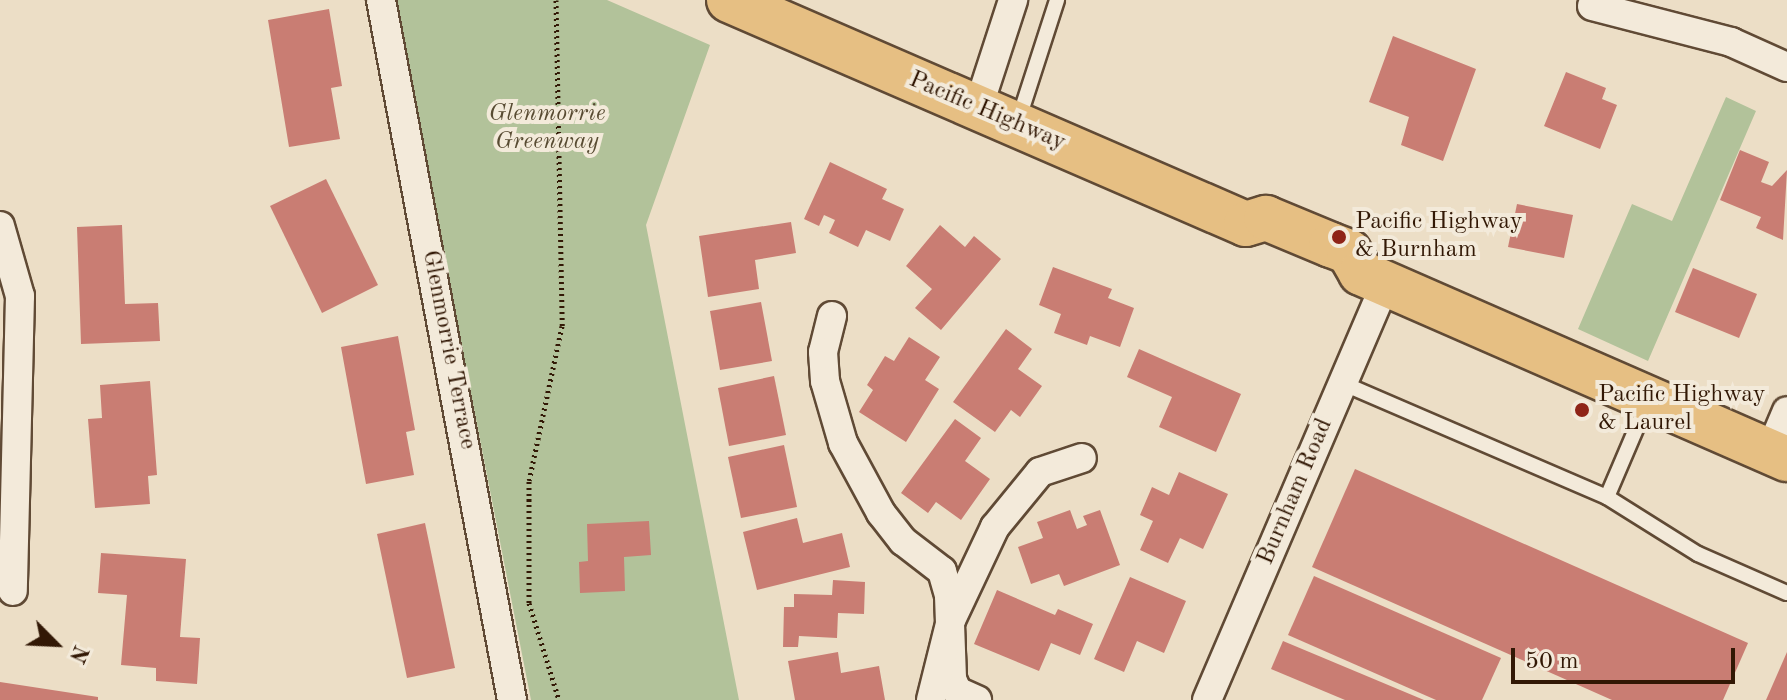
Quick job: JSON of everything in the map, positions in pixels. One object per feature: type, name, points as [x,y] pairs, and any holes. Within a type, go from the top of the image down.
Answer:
[{"type":"main road","name":"Pacific Highway","points":[[729,0],[1246,224],[1254,244],[1340,281],[1373,279],[1778,455]]},
{"type":"street","name":"Glenmorrie Terrace","points":[[381,0],[512,700]]},
{"type":"street","points":[[997,117],[1013,0]]},
{"type":"street","points":[[1592,6],[1731,42],[1787,67]]},
{"type":"street","points":[[0,226],[20,296],[13,591]]},
{"type":"street","name":"Burnham Road","points":[[1207,700],[1342,383],[1373,279]]},
{"type":"street","points":[[832,316],[823,352],[825,381],[843,443],[881,513],[903,541],[942,571],[951,620],[952,679],[957,691],[977,700]]},
{"type":"street","points":[[1778,455],[1787,411]]},
{"type":"street","points":[[931,700],[951,620],[995,527],[1040,472],[1082,458]]},
{"type":"lane","points":[[997,117],[1057,0]]},
{"type":"lane","points":[[1342,383],[1607,497],[1698,554],[1787,593]]},
{"type":"lane","points":[[1607,497],[1649,399]]},
{"type":"path","points":[[556,0],[562,326],[529,481],[529,603],[559,700]]},
{"type":"green space","name":"Glenmorrie Greenway","points":[[394,0],[607,0],[710,45],[646,225],[739,700],[531,700]]},
{"type":"green space","points":[[1726,97],[1756,111],[1648,361],[1578,329],[1632,204],[1672,221]]},
{"type":"building","points":[[329,9],[342,86],[331,88],[340,139],[289,147],[268,20]]},
{"type":"building","points":[[1393,36],[1476,69],[1443,161],[1401,145],[1409,117],[1369,102]]},
{"type":"building","points":[[1566,72],[1606,88],[1602,99],[1617,105],[1600,149],[1544,126]]},
{"type":"building","points":[[1740,150],[1769,162],[1761,182],[1772,186],[1787,170],[1783,240],[1756,228],[1761,217],[1720,200]]},
{"type":"building","points":[[830,162],[887,189],[882,199],[904,209],[890,241],[866,230],[858,247],[829,233],[835,220],[824,215],[819,226],[804,219]]},
{"type":"building","points":[[326,179],[378,285],[322,313],[270,206]]},
{"type":"building","points":[[1517,204],[1573,215],[1564,258],[1508,247]]},
{"type":"building","points":[[791,222],[796,253],[755,260],[759,289],[708,297],[699,236]]},
{"type":"building","points":[[122,225],[125,304],[158,303],[160,341],[81,344],[77,227]]},
{"type":"building","points":[[940,225],[965,247],[974,236],[1001,259],[941,330],[915,308],[932,289],[906,266]]},
{"type":"building","points":[[1053,267],[1112,289],[1108,298],[1134,308],[1120,347],[1090,336],[1087,345],[1054,333],[1061,314],[1039,305]]},
{"type":"building","points":[[1693,268],[1757,294],[1739,338],[1675,312]]},
{"type":"building","points":[[761,302],[772,361],[720,370],[710,311]]},
{"type":"building","points":[[1006,329],[1032,349],[1018,369],[1042,386],[1020,417],[1011,410],[995,432],[953,402]]},
{"type":"building","points":[[398,336],[415,430],[406,432],[414,475],[366,484],[341,347]]},
{"type":"building","points":[[909,337],[940,357],[925,380],[939,389],[906,442],[859,412],[873,390],[867,385],[885,356],[894,361]]},
{"type":"building","points":[[1139,349],[1241,394],[1216,452],[1159,427],[1172,397],[1127,377]]},
{"type":"building","points":[[774,376],[786,435],[729,446],[718,388]]},
{"type":"building","points":[[150,381],[157,475],[148,476],[150,504],[95,508],[88,419],[102,418],[100,385]]},
{"type":"building","points":[[955,419],[981,438],[965,461],[990,479],[961,520],[936,502],[928,513],[901,493]]},
{"type":"building","points":[[784,445],[797,507],[741,518],[728,457]]},
{"type":"building","points":[[1355,469],[1748,643],[1723,700],[1612,700],[1312,567]]},
{"type":"building","points":[[1179,472],[1228,494],[1203,549],[1180,538],[1168,563],[1140,550],[1153,521],[1140,515],[1152,487],[1169,495]]},
{"type":"building","points":[[1070,510],[1077,529],[1087,525],[1083,516],[1100,510],[1120,565],[1064,586],[1059,574],[1031,584],[1018,547],[1043,538],[1037,522]]},
{"type":"building","points":[[797,518],[803,543],[842,533],[850,567],[757,590],[743,532]]},
{"type":"building","points":[[649,521],[651,555],[624,557],[625,591],[580,593],[579,562],[588,561],[587,524]]},
{"type":"building","points":[[425,523],[455,668],[407,678],[377,534]]},
{"type":"building","points":[[101,553],[186,559],[180,637],[200,638],[197,684],[156,681],[156,668],[121,665],[127,595],[98,593]]},
{"type":"building","points":[[1314,576],[1501,658],[1482,700],[1436,700],[1288,635]]},
{"type":"building","points":[[1130,577],[1186,601],[1164,653],[1137,641],[1124,672],[1094,659]]},
{"type":"building","points":[[833,580],[865,582],[864,614],[838,613],[837,638],[799,636],[798,647],[783,647],[784,607],[794,607],[794,594],[832,595]]},
{"type":"building","points":[[997,590],[1055,615],[1058,609],[1093,624],[1080,655],[1051,643],[1039,671],[974,644]]},
{"type":"building","points":[[1283,641],[1424,700],[1345,700],[1271,669]]},
{"type":"building","points":[[838,652],[841,673],[879,666],[885,700],[795,700],[788,661]]},
{"type":"building","points":[[1787,652],[1787,700],[1766,700]]},
{"type":"building","points":[[0,682],[98,697],[98,700],[0,700]]},
{"type":"place","name":"Pacific Highway & Burnham","points":[[1339,237]]},
{"type":"place","name":"Pacific Highway & Laurel","points":[[1582,410]]}]
